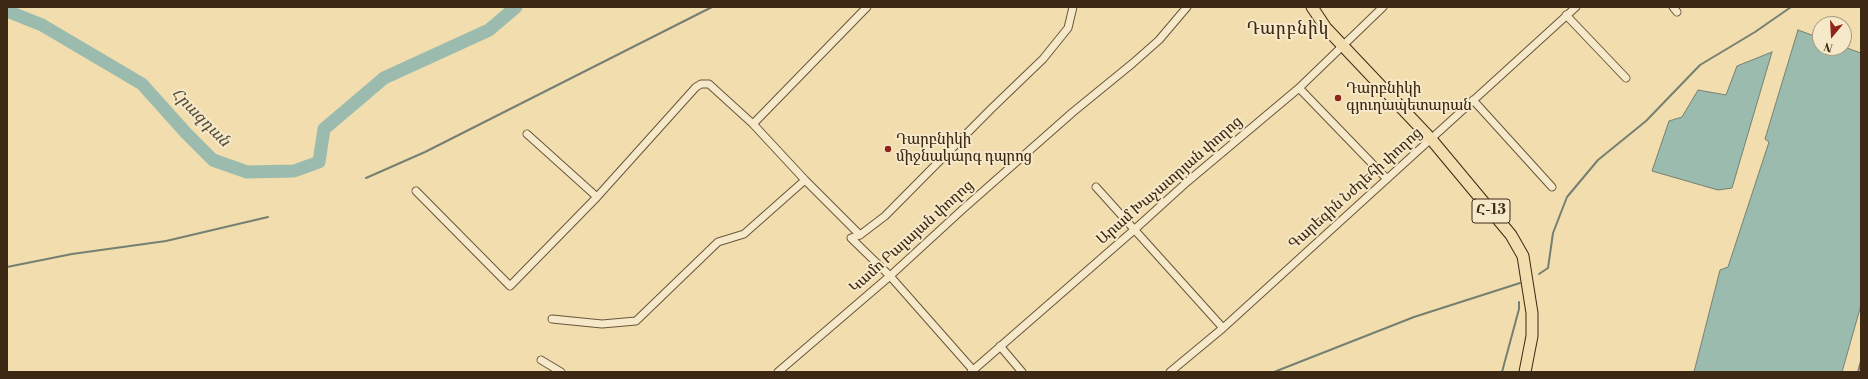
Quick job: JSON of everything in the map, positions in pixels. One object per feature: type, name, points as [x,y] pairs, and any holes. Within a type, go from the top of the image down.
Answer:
[{"type":"main road","name":"Հ-13","points":[[1312,7],[1323,24],[1431,139],[1511,235],[1523,256],[1530,293],[1532,336],[1525,372]]},
{"type":"street","points":[[753,124],[867,7]]},
{"type":"street","points":[[972,371],[890,276],[851,238],[860,235],[885,216],[990,109],[1043,59],[1068,28],[1073,7]]},
{"type":"street","name":"Կամո Բալայան փողոց","points":[[778,372],[890,276],[974,198],[1159,40],[1187,7]]},
{"type":"street","name":"Արամ Խաչատրյան փողոց","points":[[972,371],[1187,182],[1299,88],[1383,7]]},
{"type":"street","name":"Գարեգին Նժդեհի փողոց","points":[[1170,372],[1223,328],[1576,7]]},
{"type":"street","points":[[1566,15],[1626,78]]},
{"type":"street","points":[[416,191],[510,286],[597,197],[696,87],[701,84],[709,84],[753,124],[805,180],[860,235]]},
{"type":"street","points":[[1299,88],[1387,178]]},
{"type":"street","points":[[1473,100],[1552,187]]},
{"type":"street","points":[[527,134],[597,197]]},
{"type":"street","points":[[552,319],[602,324],[636,321],[718,242],[730,240],[744,234],[805,180]]},
{"type":"street","points":[[1096,187],[1223,328]]},
{"type":"street","points":[[1000,346],[1022,372]]},
{"type":"street","points":[[540,360],[561,372]]},
{"type":"shaded area","points":[[1798,30],[1812,35],[1812,56],[1852,56],[1852,50],[1861,53],[1861,305],[1842,372],[1694,372],[1720,270],[1728,267],[1769,142],[1765,139]]},
{"type":"shaded area","points":[[1772,52],[1732,188],[1718,190],[1652,171],[1669,121],[1682,117],[1698,90],[1726,95],[1737,66]]},
{"type":"waterway","name":"Հրազդան","points":[[7,11],[42,25],[142,84],[186,133],[213,160],[247,172],[294,171],[319,162],[324,129],[384,78],[489,30],[516,7]]},
{"type":"waterway","points":[[366,178],[425,152],[712,7]]},
{"type":"waterway","points":[[1539,274],[1548,268],[1553,233],[1567,197],[1598,160],[1646,121],[1700,65],[1755,32],[1791,7]]},
{"type":"waterway","points":[[7,267],[72,254],[166,241],[268,217]]},
{"type":"waterway","points":[[1274,372],[1414,317],[1520,283]]},
{"type":"waterway","points":[[1502,372],[1519,309],[1519,302]]},
{"type":"waterway","points":[[1858,372],[1861,361]]},
{"type":"place","name":"Դարբնիկի գյուղապետարան","points":[[1338,98]]},
{"type":"place","name":"Դարբնիկի միջնակարգ դպրոց","points":[[888,149]]},
{"type":"district","name":"Դարբնիկ","points":[[1288,30]]}]
